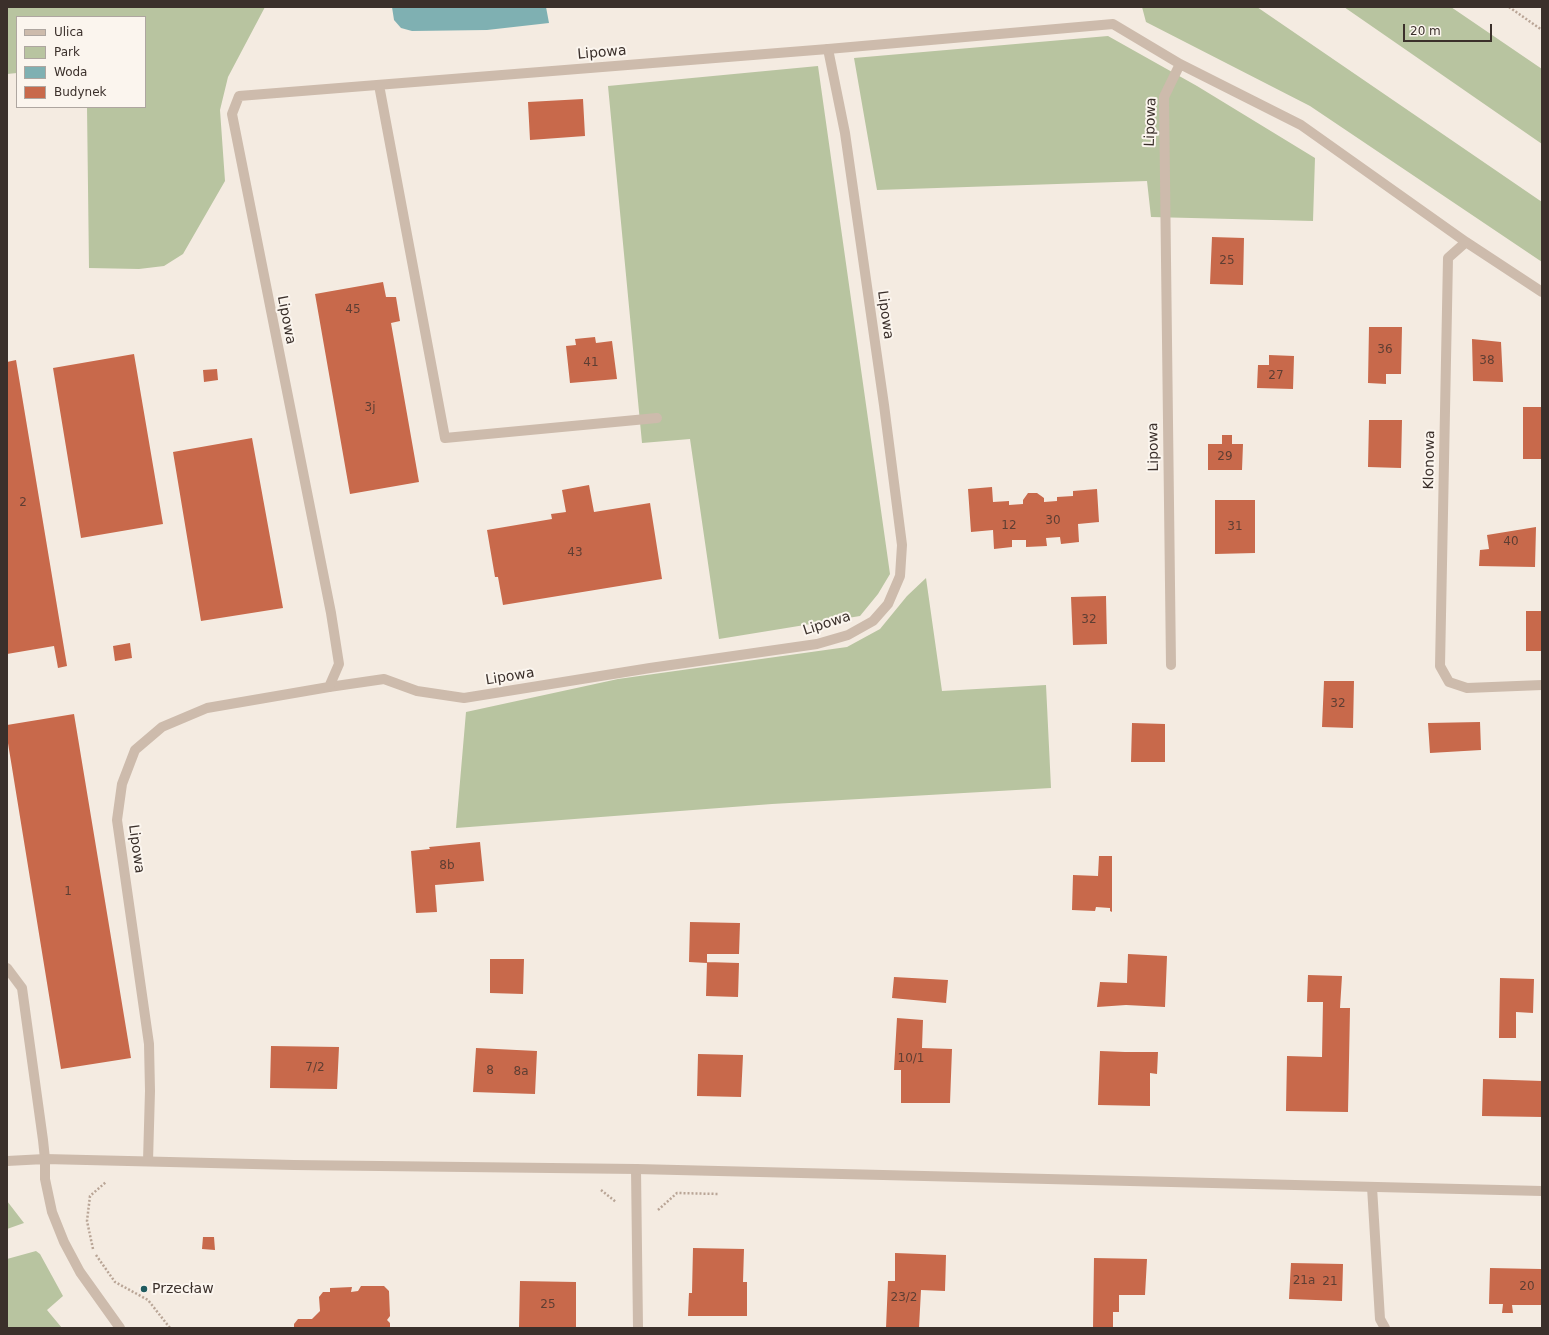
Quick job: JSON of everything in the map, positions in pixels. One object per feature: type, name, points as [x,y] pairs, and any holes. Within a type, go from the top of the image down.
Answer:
[{"type":"street","name":"Lipowa","points":[[329,687],[339,664],[331,613],[232,114],[239,96],[828,49],[1113,24],[1180,64],[1301,125],[1466,242]]},
{"type":"street","name":"Lipowa","points":[[148,1161],[150,1091],[148,1044],[117,820],[122,784],[135,750],[162,727],[207,708],[384,679],[417,691],[464,698],[650,668],[817,644],[848,635],[873,621],[888,604],[900,576],[902,545],[884,405],[846,141],[828,49]]},
{"type":"street","name":"Lipowa","points":[[1171,665],[1164,97],[1180,64]]},
{"type":"street","points":[[379,85],[445,438],[657,418]]},
{"type":"street","points":[[1466,242],[1542,292]]},
{"type":"street","name":"Klonowa","points":[[1466,242],[1448,258],[1440,666],[1449,682],[1467,688],[1542,685]]},
{"type":"street","points":[[7,968],[22,988],[43,1140],[45,1179],[52,1212],[64,1242],[80,1272],[120,1328]]},
{"type":"street","points":[[7,1161],[44,1159],[294,1165],[636,1169],[1542,1191]]},
{"type":"street","points":[[636,1169],[638,1328]]},
{"type":"street","points":[[1372,1187],[1380,1319],[1385,1328]]},
{"type":"path","points":[[1509,7],[1542,30]]},
{"type":"path","points":[[107,1181],[90,1196],[86,1221],[93,1250],[115,1282],[148,1300],[170,1328]]},
{"type":"path","points":[[598,1187],[616,1201],[617,1209]]},
{"type":"green space","points":[[7,7],[265,7],[228,77],[220,110],[225,181],[183,254],[164,266],[139,269],[89,268],[87,108],[146,108],[146,16],[16,16],[16,73],[7,74]]},
{"type":"green space","points":[[1142,7],[1257,7],[1542,202],[1542,262],[1310,106],[1146,22]]},
{"type":"green space","points":[[1344,7],[1451,7],[1542,69],[1542,144]]},
{"type":"green space","points":[[1108,36],[1197,86],[1315,158],[1313,221],[1151,217],[1147,181],[877,190],[854,58]]},
{"type":"green space","points":[[818,66],[890,574],[878,594],[860,616],[719,639],[690,439],[642,443],[608,86]]},
{"type":"green space","points":[[926,578],[942,691],[1046,685],[1051,788],[772,804],[456,828],[466,712],[618,679],[847,647],[880,629],[907,596]]},
{"type":"green space","points":[[7,1201],[24,1223],[7,1229]]},
{"type":"green space","points":[[36,1251],[40,1254],[63,1296],[47,1310],[62,1328],[7,1328],[7,1259]]},
{"type":"water","points":[[392,7],[546,7],[549,23],[487,30],[412,31],[401,28],[394,20]]},
{"type":"building","points":[[583,99],[585,136],[530,140],[528,102]]},
{"type":"building","points":[[1212,237],[1244,238],[1243,285],[1210,284]]},
{"type":"building","points":[[383,282],[386,297],[396,297],[400,321],[391,323],[419,482],[350,494],[315,294]]},
{"type":"building","points":[[1369,327],[1402,327],[1401,374],[1386,374],[1386,384],[1368,383]]},
{"type":"building","points":[[595,337],[596,343],[612,341],[617,379],[570,383],[566,346],[576,345],[575,339]]},
{"type":"building","points":[[1472,339],[1501,342],[1503,382],[1473,381]]},
{"type":"building","points":[[134,354],[163,524],[81,538],[53,368]]},
{"type":"building","points":[[1269,355],[1294,356],[1293,389],[1257,388],[1258,365],[1269,365]]},
{"type":"building","points":[[16,360],[67,666],[58,668],[54,646],[7,654],[7,362]]},
{"type":"building","points":[[217,369],[218,380],[204,382],[203,370]]},
{"type":"building","points":[[1523,407],[1542,407],[1542,459],[1523,459]]},
{"type":"building","points":[[1369,420],[1402,420],[1401,468],[1368,467]]},
{"type":"building","points":[[1222,435],[1232,435],[1232,444],[1243,444],[1242,470],[1208,470],[1208,444],[1222,444]]},
{"type":"building","points":[[252,438],[283,608],[201,621],[173,452]]},
{"type":"building","points":[[589,485],[594,512],[650,503],[662,579],[503,605],[498,577],[495,577],[487,530],[552,519],[551,514],[566,512],[562,490]]},
{"type":"building","points":[[992,487],[993,502],[1009,501],[1009,505],[1023,504],[1023,500],[1028,493],[1037,493],[1044,498],[1044,502],[1057,501],[1057,497],[1073,496],[1073,491],[1097,489],[1099,522],[1078,524],[1079,542],[1061,544],[1060,537],[1046,538],[1047,546],[1026,547],[1026,540],[1012,540],[1012,547],[994,549],[993,530],[971,532],[968,489]]},
{"type":"building","points":[[1215,500],[1255,500],[1255,553],[1215,554]]},
{"type":"building","points":[[1536,527],[1535,567],[1479,566],[1480,550],[1489,549],[1487,535]]},
{"type":"building","points":[[1106,596],[1107,644],[1073,645],[1071,597]]},
{"type":"building","points":[[1526,611],[1542,611],[1542,651],[1526,651]]},
{"type":"building","points":[[130,643],[132,658],[115,661],[113,646]]},
{"type":"building","points":[[1324,681],[1354,681],[1353,728],[1322,727]]},
{"type":"building","points":[[74,714],[131,1058],[61,1069],[7,737],[7,725]]},
{"type":"building","points":[[1480,722],[1481,750],[1430,753],[1428,723]]},
{"type":"building","points":[[1132,723],[1165,724],[1165,762],[1131,762]]},
{"type":"building","points":[[480,842],[484,881],[435,885],[437,912],[416,913],[411,851],[430,849],[429,847]]},
{"type":"building","points":[[1099,856],[1112,856],[1112,912],[1110,911],[1110,908],[1096,907],[1095,911],[1072,910],[1073,875],[1098,876]]},
{"type":"building","points":[[690,922],[740,923],[739,954],[707,954],[707,963],[689,962]]},
{"type":"building","points":[[1128,954],[1167,956],[1165,1007],[1126,1005],[1097,1007],[1100,982],[1127,983]]},
{"type":"building","points":[[490,959],[524,959],[523,994],[490,993]]},
{"type":"building","points":[[707,962],[739,963],[738,997],[706,996]]},
{"type":"building","points":[[1308,975],[1342,976],[1340,1008],[1350,1008],[1348,1112],[1286,1111],[1287,1056],[1322,1057],[1323,1002],[1307,1002]]},
{"type":"building","points":[[894,977],[948,980],[946,1003],[892,998]]},
{"type":"building","points":[[1500,978],[1534,979],[1533,1013],[1516,1012],[1516,1038],[1499,1038]]},
{"type":"building","points":[[897,1018],[923,1020],[922,1048],[952,1049],[950,1103],[901,1103],[901,1070],[894,1070]]},
{"type":"building","points":[[271,1046],[339,1047],[337,1089],[270,1088]]},
{"type":"building","points":[[476,1048],[537,1051],[535,1094],[473,1092]]},
{"type":"building","points":[[1100,1051],[1158,1052],[1157,1074],[1150,1073],[1150,1106],[1098,1105]]},
{"type":"building","points":[[698,1054],[743,1055],[741,1097],[697,1096]]},
{"type":"building","points":[[1483,1079],[1542,1081],[1542,1117],[1482,1116]]},
{"type":"building","points":[[203,1237],[214,1237],[215,1250],[202,1249]]},
{"type":"building","points":[[693,1248],[744,1249],[743,1282],[747,1282],[747,1316],[688,1316],[689,1293],[692,1293]]},
{"type":"building","points":[[895,1253],[946,1255],[945,1291],[921,1290],[919,1328],[886,1328],[888,1281],[895,1281]]},
{"type":"building","points":[[1094,1258],[1147,1259],[1145,1295],[1119,1295],[1119,1312],[1113,1312],[1113,1328],[1093,1328]]},
{"type":"building","points":[[1291,1263],[1343,1264],[1342,1301],[1289,1299]]},
{"type":"building","points":[[1490,1268],[1541,1269],[1541,1305],[1512,1305],[1513,1313],[1502,1313],[1503,1304],[1489,1304]]},
{"type":"building","points":[[520,1281],[576,1282],[576,1328],[519,1328]]},
{"type":"building","points":[[361,1286],[384,1286],[389,1291],[390,1316],[387,1320],[390,1323],[390,1328],[294,1328],[294,1324],[298,1319],[312,1319],[320,1311],[319,1297],[323,1292],[330,1292],[330,1288],[352,1287],[351,1292],[358,1291]]},
{"type":"place","name":"Przecław","points":[[144,1289]]}]
